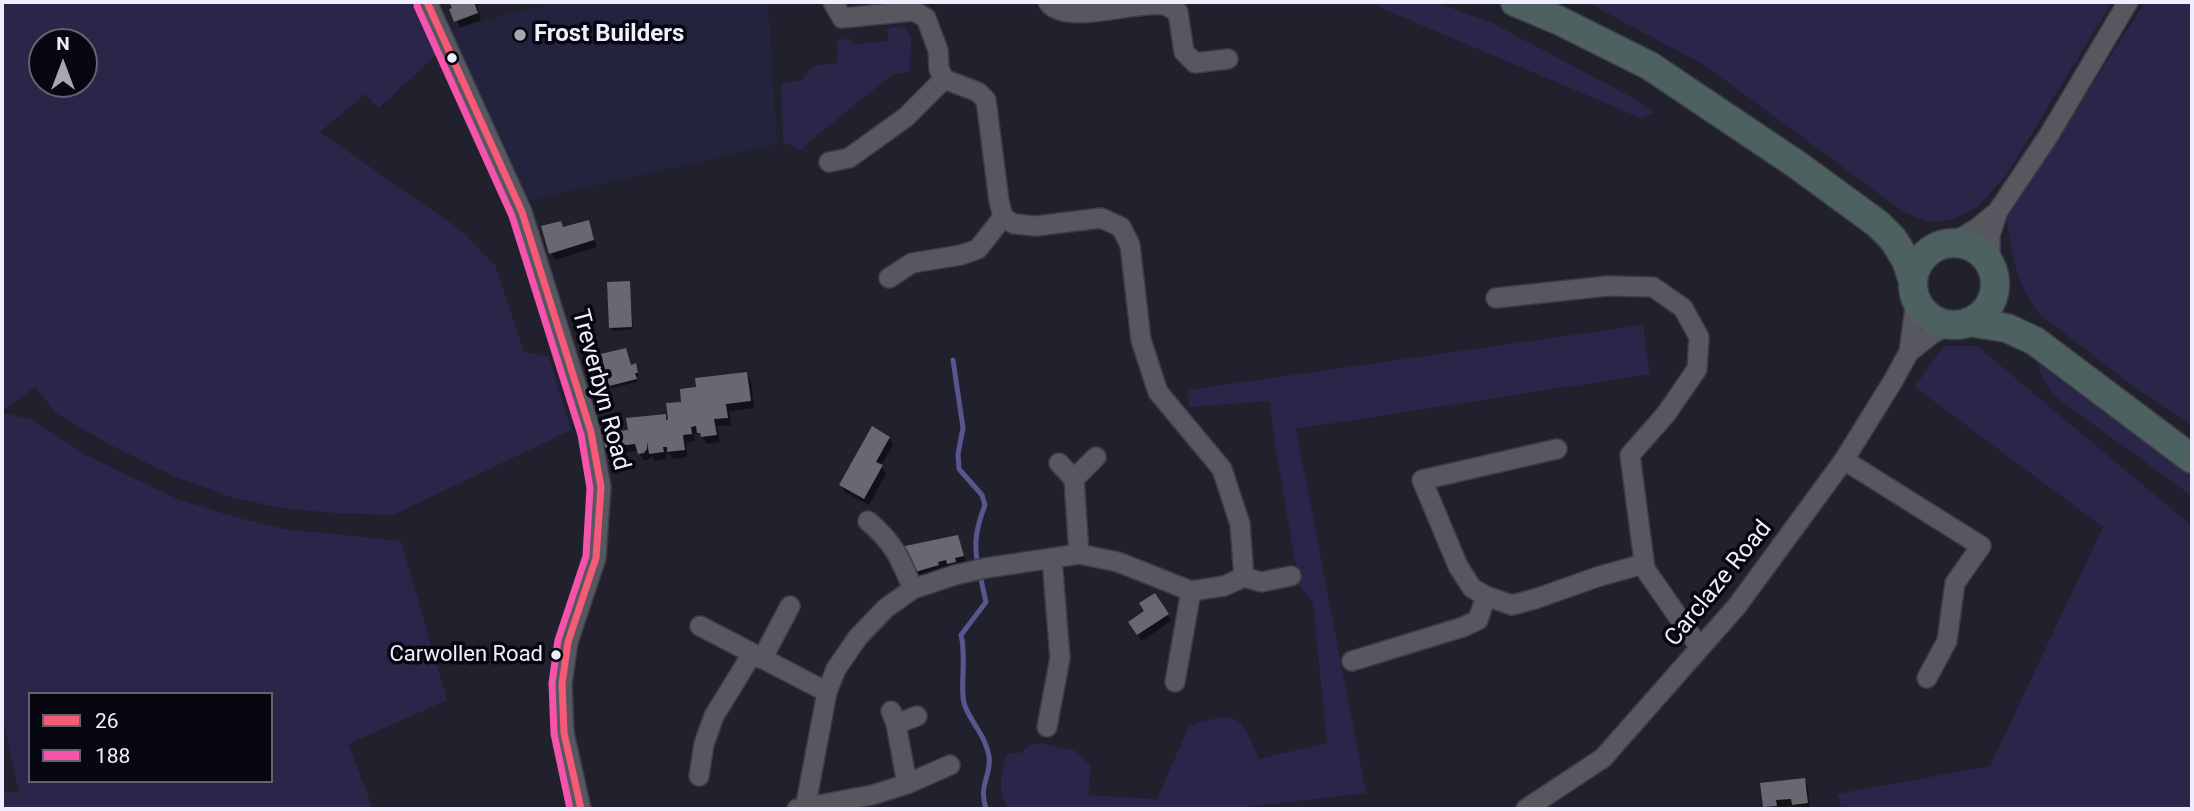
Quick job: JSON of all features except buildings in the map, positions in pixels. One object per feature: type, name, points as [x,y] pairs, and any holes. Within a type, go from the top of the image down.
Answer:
[{"type":"highway","points":[[1515,2],[1558,20],[1650,66],[1796,164],[1878,224],[1893,239],[1906,260],[1920,307],[1930,317],[2007,328],[2035,341],[2192,459]]},
{"type":"highway","points":[[1878,224],[1908,236],[1977,249],[1992,271],[2010,311],[2035,341]]},
{"type":"highway","points":[[1914,288],[1916,269],[1922,257],[1932,249],[1948,243]]},
{"type":"highway","points":[[1959,323],[1980,316],[1989,306],[1994,294],[1992,271]]},
{"type":"street","name":"Treverbyn Road","points":[[427,2],[522,212],[596,459],[601,486],[596,558],[568,642],[562,684],[564,733],[582,809]]},
{"type":"street","points":[[833,2],[836,12],[846,19],[916,6],[926,18],[938,50],[939,69],[944,79],[978,92],[986,100],[1003,217],[1014,224],[1036,226],[1101,218],[1121,227],[1130,245],[1141,340],[1158,392],[1222,469],[1240,524],[1244,577]]},
{"type":"street","points":[[1048,2],[1052,8],[1068,13],[1164,5],[1178,12],[1184,52],[1195,63],[1228,59]]},
{"type":"street","points":[[1992,271],[1990,235],[1998,211],[2049,135],[2128,2]]},
{"type":"street","points":[[829,162],[849,158],[906,117],[944,79]]},
{"type":"street","points":[[1948,243],[1976,229],[1998,211]]},
{"type":"street","points":[[889,278],[912,263],[961,255],[978,248],[1003,217]]},
{"type":"street","points":[[1496,298],[1607,286],[1653,287],[1683,309],[1699,337],[1697,369],[1666,414],[1630,455],[1643,564],[1700,648]]},
{"type":"street","name":"Carclaze Road","points":[[1909,352],[1915,308],[1914,288]]},
{"type":"street","name":"Carclaze Road","points":[[1526,809],[1603,758],[1737,606],[1844,460],[1909,352],[1932,334],[1959,323]]},
{"type":"street","points":[[1557,449],[1422,480],[1458,566],[1472,588],[1511,605],[1643,564]]},
{"type":"street","points":[[1074,479],[1096,457]]},
{"type":"street","points":[[1844,460],[1981,546],[1955,583],[1947,641],[1927,678]]},
{"type":"street","points":[[1059,463],[1074,479],[1079,554]]},
{"type":"street","points":[[868,521],[892,544],[914,589]]},
{"type":"street","points":[[950,765],[907,784],[872,795],[802,808],[827,692],[836,669],[858,637],[886,608],[914,589],[979,570],[1079,554],[1118,562],[1191,591],[1224,586],[1244,577],[1261,582],[1292,576]]},
{"type":"street","points":[[1047,727],[1060,658],[1052,559]]},
{"type":"street","points":[[1175,682],[1191,591]]},
{"type":"street","points":[[1352,661],[1478,620],[1486,596]]},
{"type":"street","points":[[699,776],[704,744],[714,716],[790,606]]},
{"type":"street","points":[[700,626],[827,692]]},
{"type":"street","points":[[907,784],[894,718],[917,716]]},
{"type":"shaded area","points":[[2,2],[415,2],[437,54],[379,108],[365,94],[320,132],[462,231],[495,265],[524,352],[549,357],[571,430],[393,515],[335,513],[288,509],[237,499],[176,477],[110,445],[56,413],[35,387],[2,411]]},
{"type":"shaded area","points":[[553,2],[768,2],[777,144],[526,201],[450,30]]},
{"type":"shaded area","points":[[1367,2],[1435,2],[1492,23],[1635,99],[1655,113],[1641,118]]},
{"type":"shaded area","points":[[1586,2],[2112,2],[2005,177],[1977,207],[1952,220],[1928,222],[1902,211],[1706,66]]},
{"type":"shaded area","points":[[2145,2],[2192,2],[2192,426],[2137,389],[2039,314],[2025,291],[2016,268],[2007,218]]},
{"type":"shaded area","points":[[904,27],[911,38],[910,72],[893,74],[801,150],[783,142],[781,83],[802,80],[813,66],[838,63],[837,41],[849,38],[853,44],[888,41],[887,28]]},
{"type":"shaded area","points":[[1643,325],[1650,374],[1296,429],[1366,793],[1230,809],[1009,809],[1001,790],[1007,754],[1020,753],[1030,745],[1040,743],[1076,751],[1091,766],[1088,795],[1157,799],[1189,726],[1218,718],[1235,720],[1247,733],[1259,759],[1327,743],[1313,602],[1299,585],[1270,401],[1189,407],[1188,390]]},
{"type":"shaded area","points":[[1943,346],[1977,346],[2192,526],[2192,809],[1842,809],[1837,794],[1990,766],[2103,527],[1915,387]]},
{"type":"shaded area","points":[[2037,363],[2192,477],[2192,496],[2057,398],[2044,382]]},
{"type":"shaded area","points":[[2,413],[31,419],[86,455],[175,498],[231,516],[284,529],[401,541],[447,700],[348,744],[373,809],[2,809],[2,791],[19,793],[2,713]]},
{"type":"waterway","points":[[953,360],[963,428],[958,454],[959,469],[982,495],[985,505],[977,535],[978,565]]},
{"type":"waterway","points":[[980,575],[986,602],[961,635],[963,700],[985,742],[989,756],[989,769],[984,786],[986,809]]},
{"type":"transit line","name":"26","points":[[427,2],[522,212],[591,432],[601,487],[596,558],[568,642],[562,684],[564,733],[581,809]]},
{"type":"transit line","name":"188","points":[[417,6],[512,216],[581,435],[590,488],[586,556],[558,640],[552,683],[554,734],[570,809]]},
{"type":"place","name":"Frost Builders","points":[[520,35]]},
{"type":"place","name":"Carwollen Road","points":[[556,655]]}]
